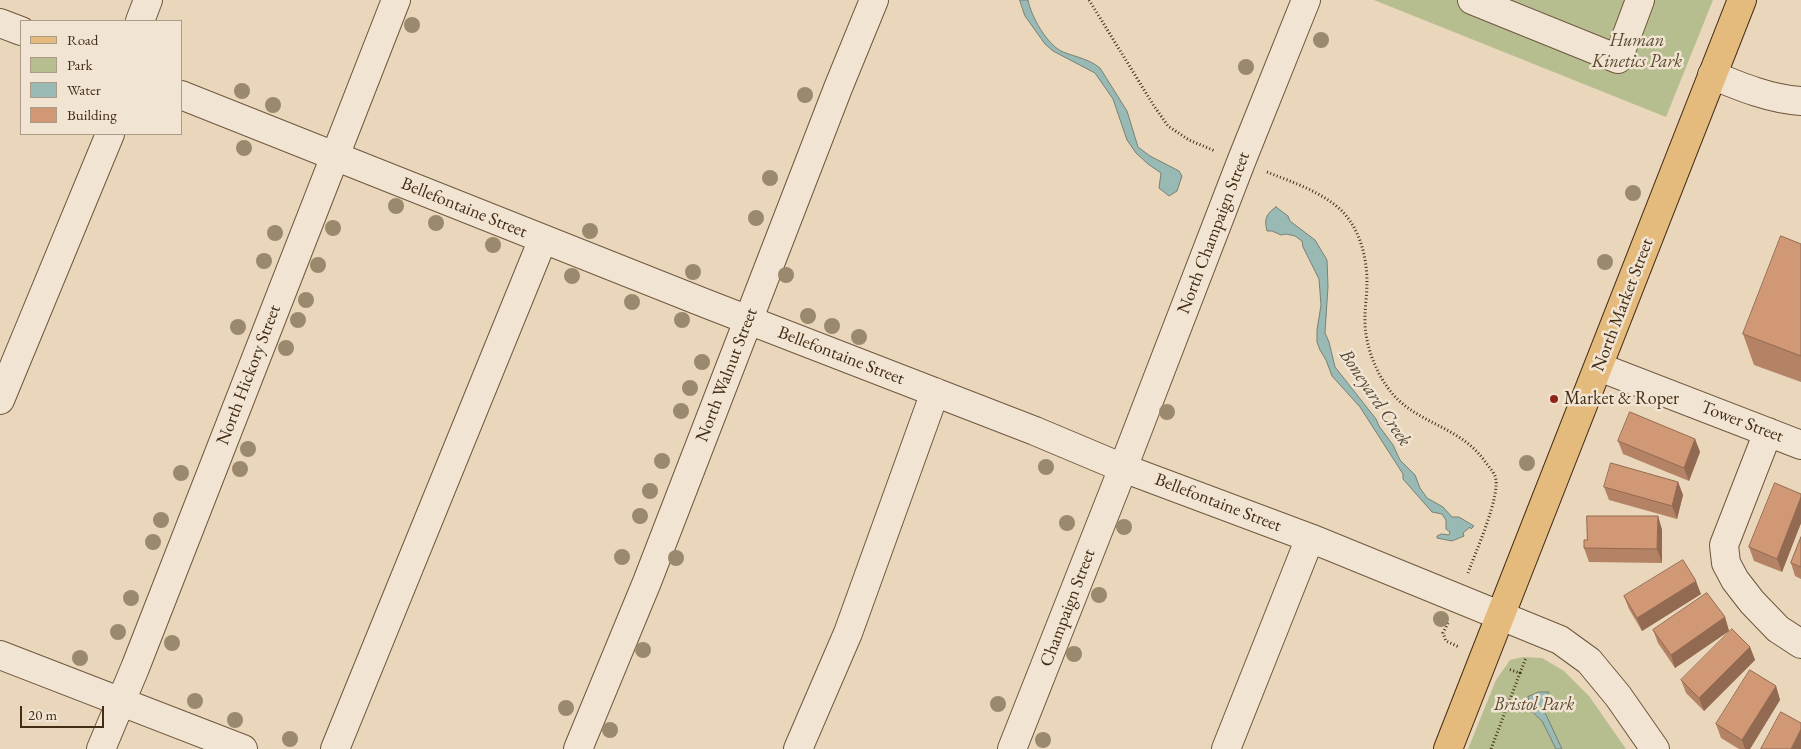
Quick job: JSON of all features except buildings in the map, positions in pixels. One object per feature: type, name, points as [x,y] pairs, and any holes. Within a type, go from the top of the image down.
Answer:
[{"type":"main road","name":"North Market Street","points":[[1448,749],[1742,0]]},
{"type":"street","points":[[140,20],[148,0]]},
{"type":"street","name":"North Hickory Street","points":[[100,749],[122,701],[396,0]]},
{"type":"street","name":"North Walnut Street","points":[[578,749],[647,582],[838,88],[874,0]]},
{"type":"street","name":"North Champaign Street","points":[[1123,468],[1241,162],[1306,0]]},
{"type":"street","points":[[1472,0],[1618,59],[1640,0]]},
{"type":"street","points":[[0,23],[20,31]]},
{"type":"street","points":[[1712,75],[1746,89],[1787,100],[1801,101]]},
{"type":"street","name":"Bellefontaine Street","points":[[182,95],[334,157],[1035,431],[1123,468],[1310,538],[1560,640],[1589,661],[1618,696],[1655,749]]},
{"type":"street","points":[[0,400],[110,135]]},
{"type":"street","points":[[335,749],[543,239]]},
{"type":"street","name":"Tower Street","points":[[1599,367],[1801,445]]},
{"type":"street","points":[[798,749],[848,633],[934,392]]},
{"type":"street","points":[[1768,432],[1724,545],[1726,563],[1735,580],[1752,602],[1778,629],[1801,644]]},
{"type":"street","name":"Champaign Street","points":[[1012,749],[1123,468]]},
{"type":"street","points":[[1226,749],[1310,538]]},
{"type":"street","points":[[0,655],[243,749]]},
{"type":"path","points":[[1089,0],[1168,126],[1189,140],[1222,154]]},
{"type":"path","points":[[1259,169],[1314,191],[1341,210],[1356,230],[1366,258],[1367,284],[1364,318],[1366,337],[1377,370],[1389,390],[1414,414],[1462,438],[1482,458],[1495,476],[1496,489],[1492,508],[1468,573]]},
{"type":"path","points":[[1449,619],[1443,633],[1446,641],[1458,646]]},
{"type":"path","points":[[1491,749],[1526,658]]},
{"type":"path","points":[[1505,667],[1520,673]]},
{"type":"green space","name":"Human Kinetics Park","points":[[1374,0],[1713,0],[1666,117]]},
{"type":"green space","name":"Bristol Park","points":[[1523,657],[1542,658],[1564,671],[1589,696],[1626,749],[1468,749],[1496,680],[1510,660]]},
{"type":"water","points":[[1020,0],[1028,0],[1032,14],[1051,43],[1063,52],[1087,60],[1100,68],[1127,111],[1138,147],[1150,156],[1179,171],[1182,176],[1177,191],[1169,196],[1159,188],[1161,173],[1136,153],[1127,140],[1113,99],[1095,73],[1053,51],[1045,44],[1025,16]]},
{"type":"water","points":[[1276,207],[1288,216],[1290,221],[1315,240],[1327,260],[1328,286],[1325,333],[1335,367],[1376,419],[1393,445],[1400,460],[1415,475],[1420,488],[1427,498],[1443,507],[1452,517],[1459,517],[1474,526],[1463,533],[1464,536],[1452,541],[1437,538],[1441,534],[1449,535],[1450,532],[1446,529],[1446,520],[1442,514],[1432,512],[1403,479],[1403,474],[1360,407],[1332,376],[1317,342],[1321,305],[1319,279],[1303,247],[1302,241],[1295,236],[1267,231],[1267,217]]},
{"type":"water","points":[[1539,692],[1549,692],[1542,706],[1562,749],[1556,749],[1542,721],[1524,704],[1529,699],[1528,697]]},
{"type":"place","name":"Market & Roper","points":[[1554,399]]},
{"type":"water label","name":"Boneyard Creek","points":[[1375,398]]}]
